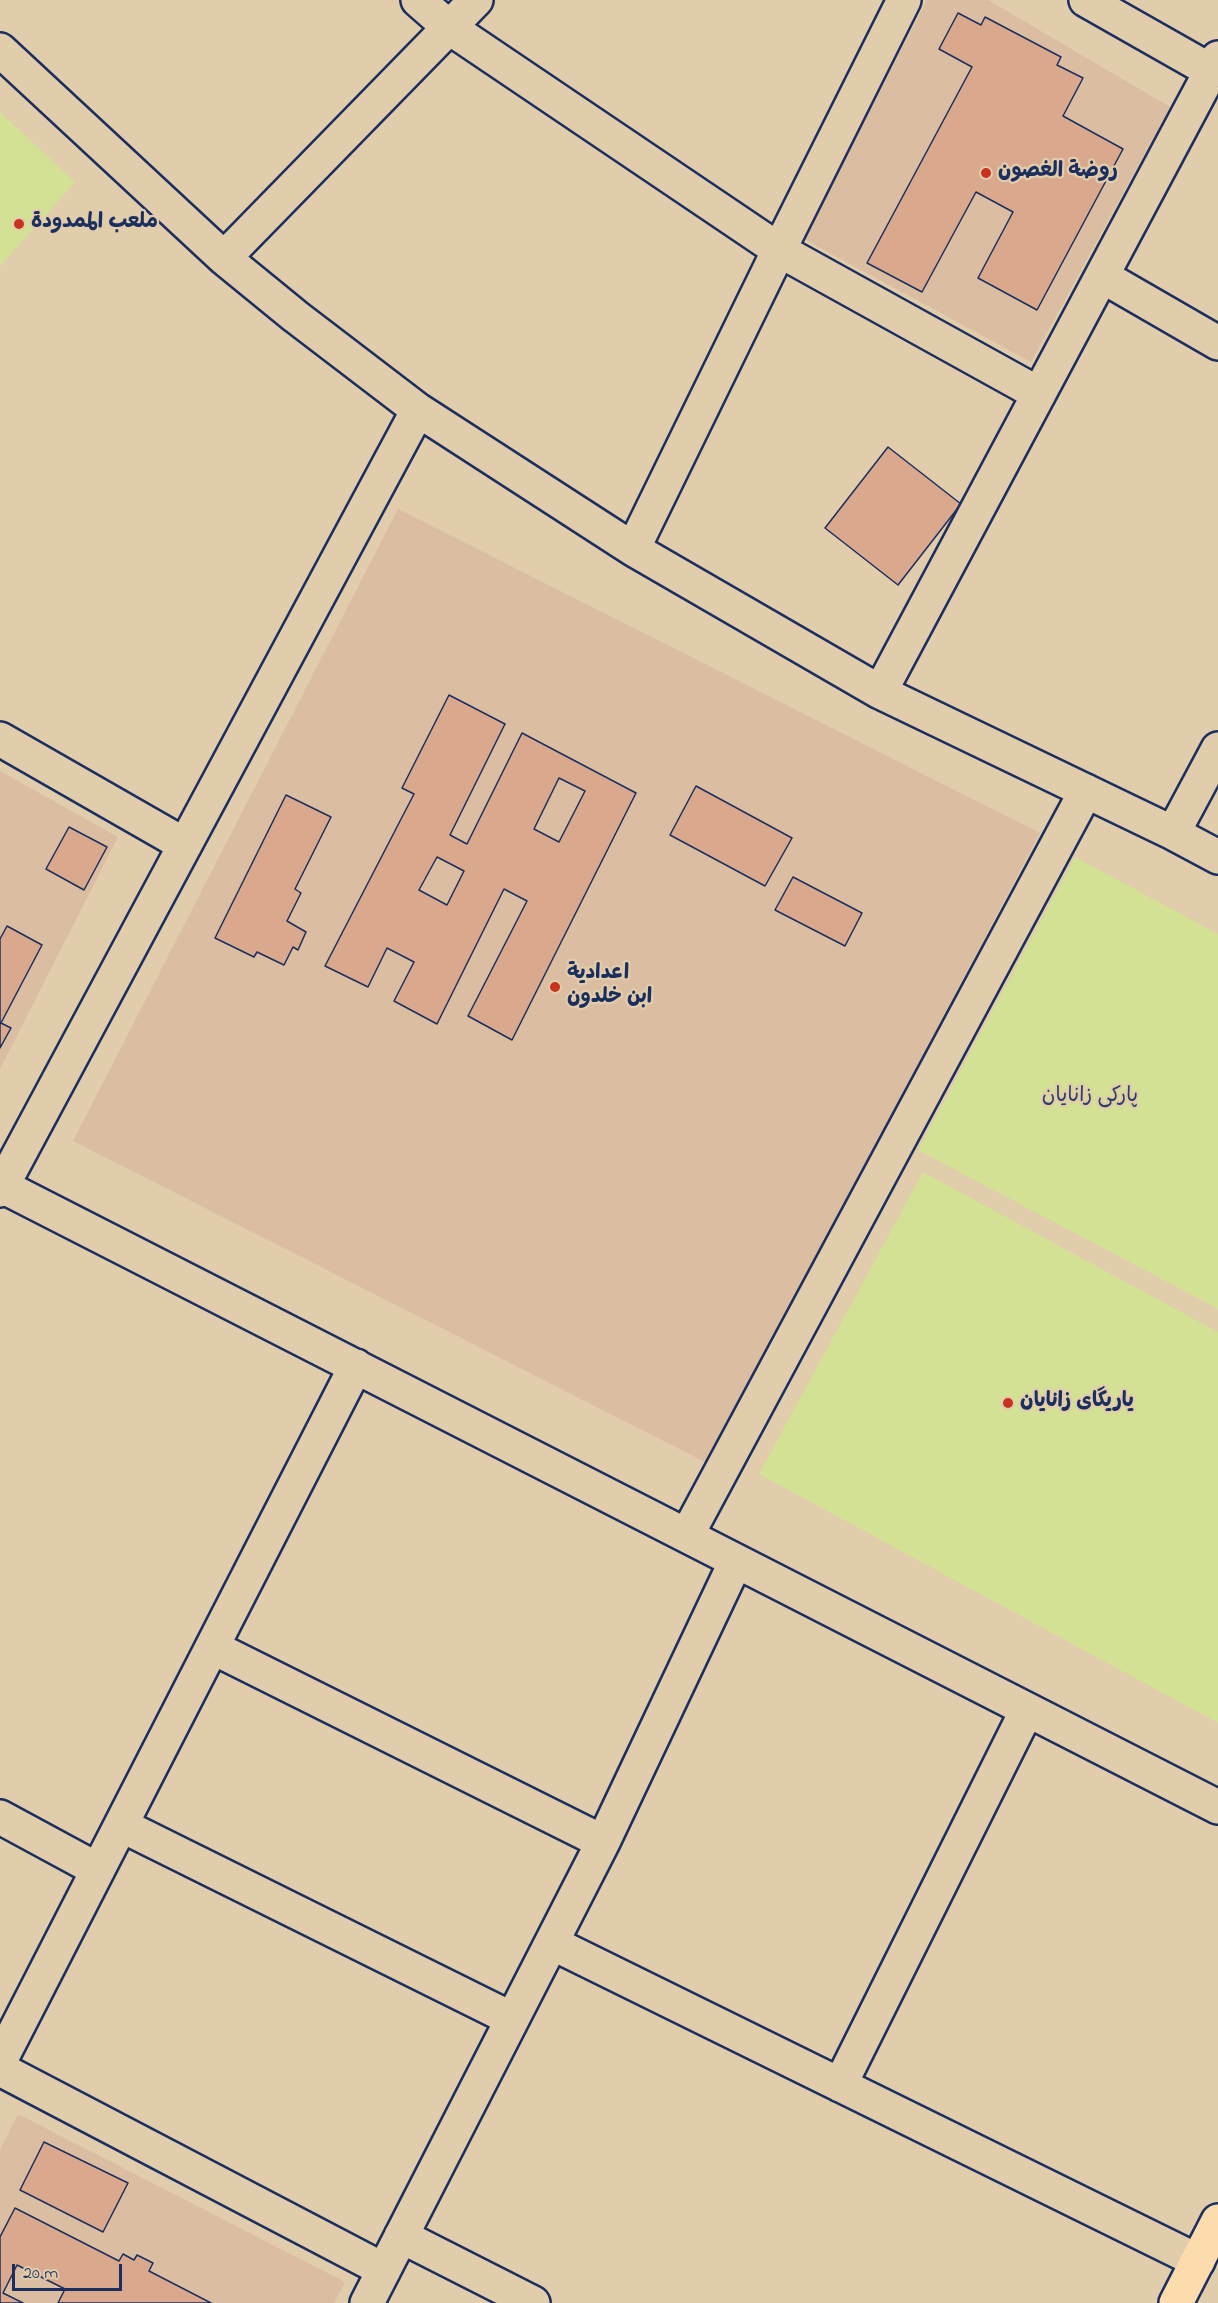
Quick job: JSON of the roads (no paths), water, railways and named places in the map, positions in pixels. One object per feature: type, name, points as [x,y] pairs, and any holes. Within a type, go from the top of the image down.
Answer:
[{"type":"main road","points":[[1176,2303],[1218,2221]]},
{"type":"street","points":[[418,0],[450,28],[778,250],[1039,394]]},
{"type":"street","points":[[224,258],[476,0]]},
{"type":"street","points":[[633,549],[778,250],[904,0]]},
{"type":"street","points":[[880,692],[1214,64],[1086,0]]},
{"type":"street","points":[[0,50],[224,258],[295,316],[418,410],[633,549],[880,692],[1173,833],[1218,857]]},
{"type":"street","points":[[1102,276],[1218,343]]},
{"type":"street","points":[[418,410],[1,1188],[356,1366],[1218,1807]]},
{"type":"street","points":[[0,740],[185,844]]},
{"type":"street","points":[[1173,833],[1218,749]]},
{"type":"street","points":[[687,1535],[1086,791]]},
{"type":"street","points":[[0,2061],[356,1366]]},
{"type":"street","points":[[367,2303],[603,1842],[736,1561]]},
{"type":"street","points":[[212,1647],[603,1842]]},
{"type":"street","points":[[840,2085],[1028,1710]]},
{"type":"street","points":[[0,1816],[98,1870]]},
{"type":"street","points":[[121,1825],[512,2019]]},
{"type":"street","points":[[552,1943],[1198,2261]]},
{"type":"street","points":[[0,2069],[384,2270]]},
{"type":"street","points":[[401,2236],[533,2303]]},
{"type":"place","name":"روضة الغصون","points":[[986,173]]},
{"type":"place","name":"ملعب الممدودة","points":[[19,224]]},
{"type":"place","name":"اعدادية ابن خلدون","points":[[555,987]]},
{"type":"place","name":"یاریگای زانایان","points":[[1008,1403]]},
{"type":"park label","name":"پارکی زانایان","points":[[1090,1098]]}]
